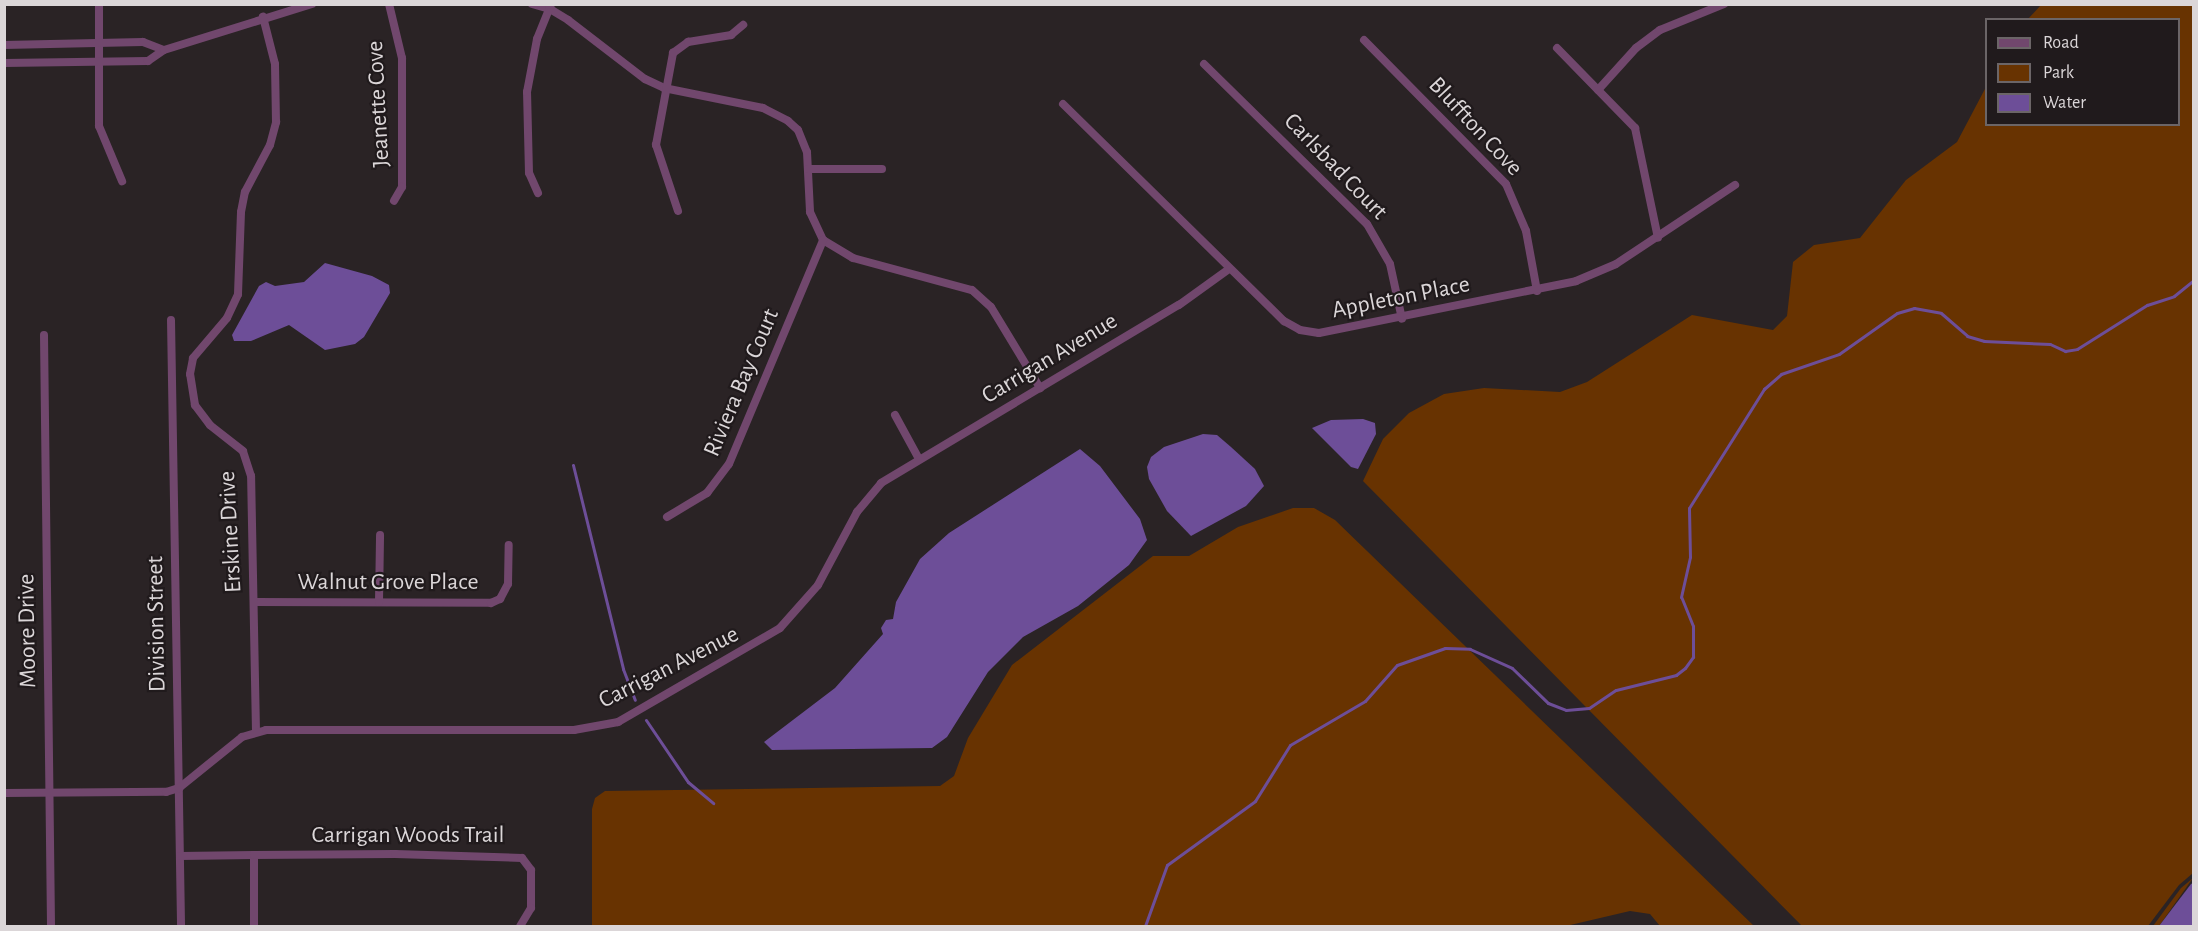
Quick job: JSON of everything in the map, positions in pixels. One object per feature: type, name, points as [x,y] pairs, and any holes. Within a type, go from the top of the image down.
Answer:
[{"type":"street","points":[[99,4],[99,126],[122,181]]},
{"type":"street","points":[[4,63],[148,60],[164,50],[263,17],[312,4]]},
{"type":"street","name":"Jeanette Cove","points":[[389,4],[402,58],[402,187],[394,201]]},
{"type":"street","points":[[532,4],[551,7],[645,79],[664,88],[777,113],[803,139],[808,169],[810,212],[823,240],[853,258],[972,290],[992,307],[1040,388]]},
{"type":"street","points":[[1598,90],[1636,48],[1660,30],[1724,4]]},
{"type":"street","points":[[538,194],[529,172],[527,92],[537,39],[551,7]]},
{"type":"street","name":"Erskine Drive","points":[[256,732],[249,464],[232,439],[203,417],[195,405],[190,374],[193,358],[227,318],[238,294],[241,212],[245,192],[270,145],[276,122],[274,64],[263,17]]},
{"type":"street","points":[[678,211],[656,145],[664,88],[673,52],[679,46],[731,35],[743,25]]},
{"type":"street","name":"Bluffton Cove","points":[[1364,40],[1506,184],[1526,231],[1537,291]]},
{"type":"street","points":[[4,45],[143,42],[164,50]]},
{"type":"street","points":[[1557,48],[1635,128],[1658,238]]},
{"type":"street","name":"Carlsbad Court","points":[[1204,64],[1367,224],[1390,264],[1402,319]]},
{"type":"street","name":"Appleton Place","points":[[1063,104],[1228,269],[1284,321],[1300,330],[1337,332],[1537,291],[1616,264],[1735,185]]},
{"type":"street","points":[[808,169],[882,170]]},
{"type":"street","name":"Riviera Bay Court","points":[[667,517],[707,493],[729,464],[823,240]]},
{"type":"street","name":"Carrigan Avenue","points":[[179,788],[231,744],[256,732],[574,730],[618,722],[780,628],[818,585],[869,495],[919,459],[1179,305],[1228,269]]},
{"type":"street","name":"Division Street","points":[[171,320],[181,927]]},
{"type":"street","name":"Moore Drive","points":[[44,335],[51,927]]},
{"type":"street","points":[[895,416],[919,459]]},
{"type":"street","points":[[380,535],[380,602]]},
{"type":"street","name":"Walnut Grove Place","points":[[254,602],[491,603],[500,599],[508,584],[509,545]]},
{"type":"street","points":[[4,793],[166,792],[179,788]]},
{"type":"street","points":[[254,855],[254,927]]},
{"type":"street","name":"Carrigan Woods Trail","points":[[180,856],[515,855],[528,863],[531,870],[531,908],[520,927]]},
{"type":"green space","points":[[2041,5],[2193,5],[2193,873],[2179,885],[2148,926],[1802,926],[1363,481],[1383,439],[1409,413],[1444,394],[1484,388],[1560,392],[1587,382],[1692,315],[1773,330],[1787,316],[1793,262],[1814,245],[1860,238],[1906,180],[1957,142],[1985,89],[1985,126],[2180,126],[2180,18],[2029,18]]},
{"type":"green space","points":[[1293,508],[1314,508],[1335,520],[1754,926],[1660,926],[1650,914],[1630,911],[1566,926],[592,926],[592,809],[595,798],[605,791],[940,786],[954,776],[968,738],[1012,665],[1153,556],[1189,556],[1238,527]]},
{"type":"green space","points":[[2193,878],[2159,926],[2153,926],[2181,888]]},
{"type":"water","points":[[325,263],[372,276],[389,285],[390,293],[364,337],[355,344],[325,350],[289,325],[251,341],[234,341],[232,335],[259,286],[266,282],[275,286],[304,282]]},
{"type":"water","points":[[1363,419],[1375,423],[1376,434],[1358,469],[1351,467],[1312,428],[1331,420]]},
{"type":"water","points":[[1203,434],[1217,435],[1255,469],[1264,486],[1246,506],[1191,536],[1167,511],[1149,479],[1147,467],[1151,457],[1164,447]]},
{"type":"water","points":[[1080,449],[1100,466],[1140,519],[1147,540],[1129,565],[1078,606],[1023,637],[988,672],[947,737],[932,748],[772,750],[764,742],[835,688],[883,634],[881,628],[886,620],[893,619],[896,602],[920,559],[949,533]]},
{"type":"water","points":[[2193,883],[2193,926],[2159,926],[2191,884]]},
{"type":"waterway","points":[[1145,926],[1167,865],[1255,801],[1290,745],[1365,701],[1397,665],[1445,648],[1470,649],[1512,668],[1548,703],[1566,710],[1589,708],[1616,690],[1676,675],[1685,668],[1693,657],[1693,626],[1681,597],[1690,557],[1689,508],[1764,389],[1781,374],[1839,354],[1897,313],[1914,308],[1941,313],[1967,336],[1984,341],[2050,344],[2065,351],[2077,349],[2147,305],[2174,296],[2194,280]]},
{"type":"waterway","points":[[573,465],[623,669],[635,700]]},
{"type":"waterway","points":[[646,720],[688,782],[713,803]]}]
